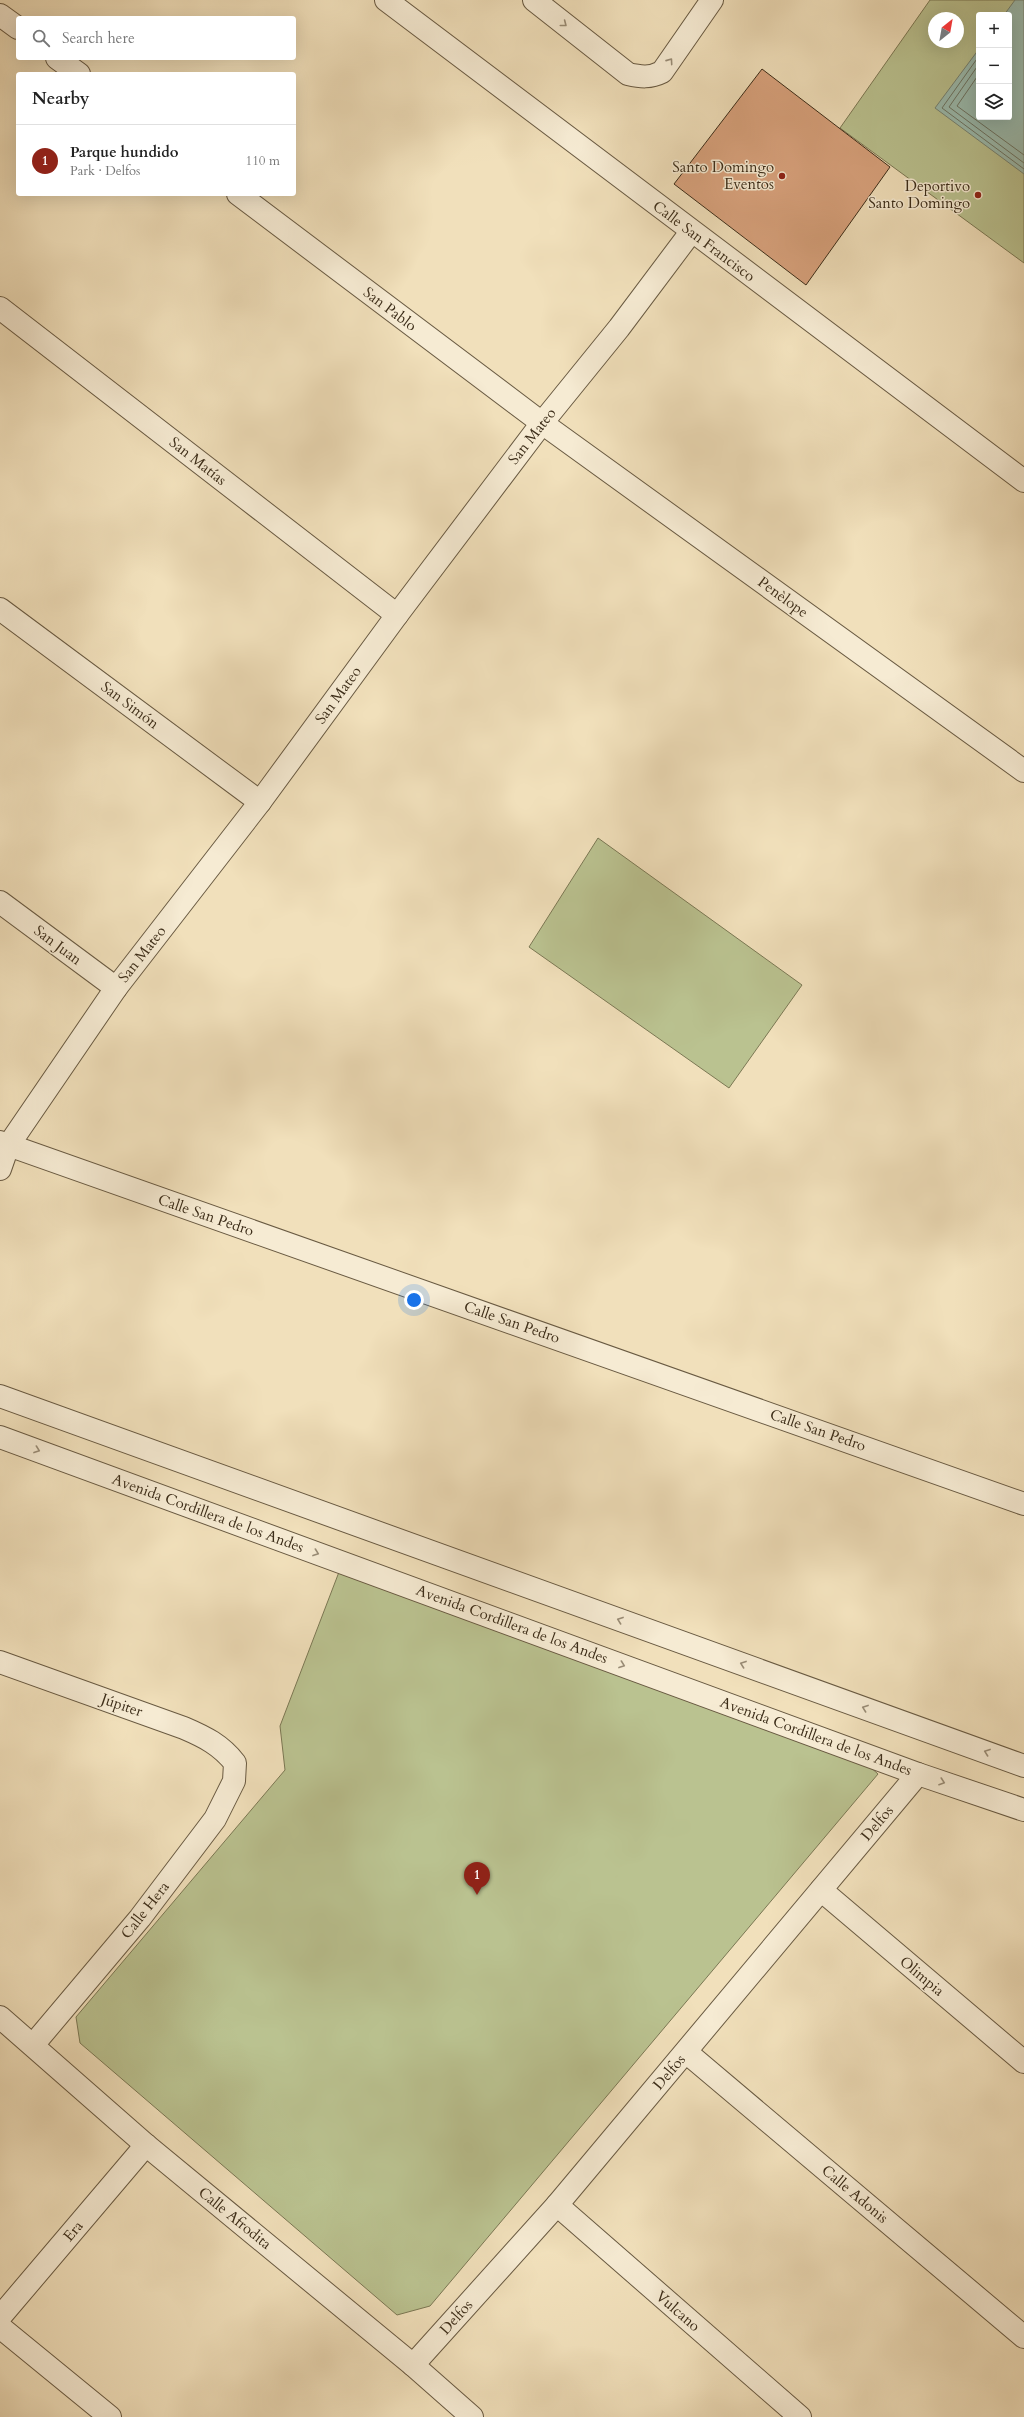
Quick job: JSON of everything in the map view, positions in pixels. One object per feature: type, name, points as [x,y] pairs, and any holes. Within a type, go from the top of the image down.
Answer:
[{"type":"street","name":"Calle San Francisco","points":[[386,0],[691,232],[1024,481]]},
{"type":"street","points":[[534,0],[628,74],[640,77],[653,77],[662,72],[712,0]]},
{"type":"street","points":[[0,15],[16,27]]},
{"type":"street","points":[[61,60],[76,72]]},
{"type":"street","name":"San Pablo","points":[[241,196],[542,423]]},
{"type":"street","name":"San Mateo","points":[[0,1169],[4,1144],[116,988],[260,802],[397,615],[542,423],[619,328],[691,232]]},
{"type":"street","name":"San Matías","points":[[0,308],[397,615]]},
{"type":"street","name":"Penèlope","points":[[542,423],[1024,771]]},
{"type":"street","name":"San Simón","points":[[0,609],[260,802]]},
{"type":"street","name":"San Juan","points":[[0,902],[116,988]]},
{"type":"street","name":"Calle San Pedro","points":[[4,1144],[1024,1504]]},
{"type":"street","points":[[0,1396],[1024,1766]]},
{"type":"street","name":"Avenida Cordillera de los Andes","points":[[0,1437],[918,1774],[1024,1810]]},
{"type":"street","name":"Júpiter","points":[[0,1662],[184,1728],[209,1739],[225,1750],[235,1763]]},
{"type":"street","name":"Calle Hera","points":[[33,2045],[140,1918],[215,1819],[234,1781],[235,1763]]},
{"type":"street","name":"Delfos","points":[[413,2365],[557,2206],[918,1774]]},
{"type":"street","name":"Olimpia","points":[[821,1890],[1024,2062]]},
{"type":"street","name":"Calle Afrodita","points":[[0,2017],[146,2145],[413,2365],[472,2417]]},
{"type":"street","name":"Calle Adonis","points":[[686,2052],[1024,2337]]},
{"type":"street","name":"Era","points":[[0,2317],[146,2145]]},
{"type":"street","name":"Vulcano","points":[[557,2206],[800,2417]]},
{"type":"street","points":[[0,2327],[110,2417]]},
{"type":"green space","name":"Deportivo Santo Domingo","points":[[930,0],[1024,0],[1024,263],[840,128]]},
{"type":"green space","points":[[598,838],[802,985],[729,1088],[529,947]]},
{"type":"green space","points":[[339,1572],[858,1756],[878,1774],[430,2306],[397,2315],[80,2043],[76,2017],[285,1770],[280,1726]]},
{"type":"water","points":[[1015,0],[1024,0],[1024,174],[935,108],[976,53],[976,120],[1012,120],[1012,12],[1006,12]]},
{"type":"building","name":"Santo Domingo Eventos","points":[[762,69],[890,167],[806,285],[674,184]]},
{"type":"place","name":"Santo Domingo Eventos","points":[[782,176]]},
{"type":"place","name":"Deportivo Santo Domingo","points":[[978,195]]},
{"type":"place","name":"Parque hundido","points":[[477,1895]]}]
